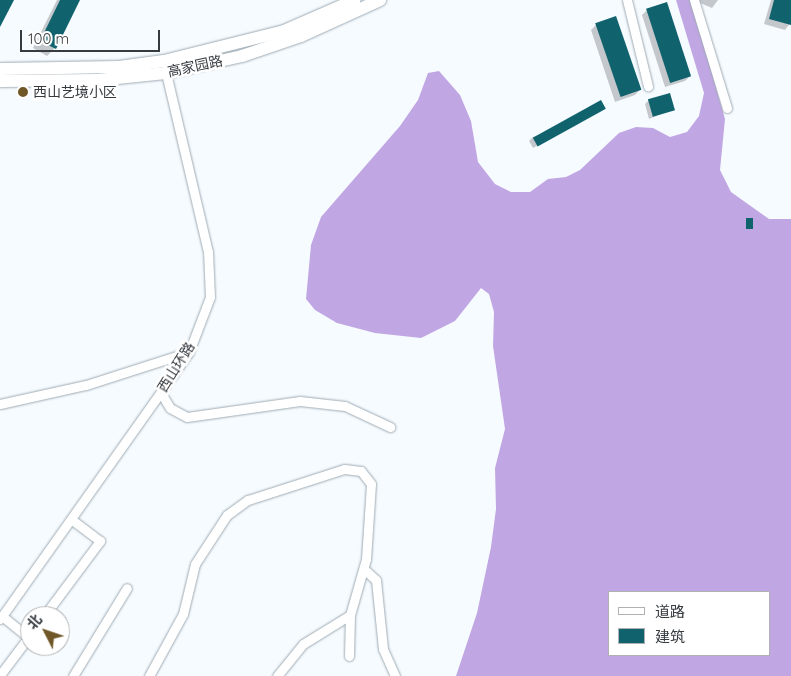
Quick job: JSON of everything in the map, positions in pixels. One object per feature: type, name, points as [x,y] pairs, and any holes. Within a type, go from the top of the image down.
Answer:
[{"type":"main road","name":"高家园路","points":[[0,69],[119,67],[164,61],[284,31],[355,0]]},
{"type":"main road","name":"高家园路","points":[[0,81],[98,80],[166,73],[251,53],[301,36],[380,0]]},
{"type":"street","points":[[628,0],[648,86]]},
{"type":"street","points":[[694,0],[727,108]]},
{"type":"street","name":"西山环路","points":[[1,617],[72,520],[189,352],[210,297],[208,252],[166,73]]},
{"type":"street","points":[[0,404],[86,385],[189,352]]},
{"type":"street","points":[[161,393],[170,408],[186,416],[300,401],[346,406],[390,427]]},
{"type":"street","points":[[149,676],[183,614],[195,564],[227,515],[248,500],[344,469],[361,470],[371,484],[364,568],[350,615],[349,656]]},
{"type":"street","points":[[51,606],[100,541],[72,520]]},
{"type":"street","points":[[364,568],[376,580],[383,649],[395,676]]},
{"type":"street","points":[[73,676],[127,588]]},
{"type":"street","points":[[277,676],[303,644],[350,615]]},
{"type":"street","points":[[1,617],[20,630]]},
{"type":"street","points":[[0,675],[20,648]]},
{"type":"shaded area","points":[[676,0],[691,0],[725,119],[720,170],[731,192],[769,219],[791,219],[791,676],[456,676],[477,613],[491,547],[496,509],[495,468],[505,429],[493,346],[494,312],[489,294],[481,288],[455,321],[421,338],[375,333],[337,323],[315,310],[306,299],[311,245],[321,217],[400,126],[418,100],[428,73],[439,71],[460,95],[471,121],[478,162],[495,184],[511,192],[530,192],[548,179],[566,177],[580,170],[619,133],[636,127],[653,128],[670,137],[687,132],[699,116],[704,93]]},
{"type":"building","points":[[0,0],[14,0],[0,27]]},
{"type":"building","points":[[60,0],[80,0],[56,49],[40,41]]},
{"type":"building","points":[[774,0],[791,0],[791,25],[769,19]]},
{"type":"building","points":[[667,2],[691,76],[670,83],[646,9]]},
{"type":"building","points":[[616,16],[641,90],[621,97],[595,23]]},
{"type":"building","points":[[670,93],[675,110],[653,117],[648,99]]},
{"type":"building","points":[[601,100],[606,109],[538,147],[533,138]]},
{"type":"building","points":[[746,218],[753,218],[753,229],[746,229]]},
{"type":"place","name":"西山艺境小区","points":[[23,92]]}]
